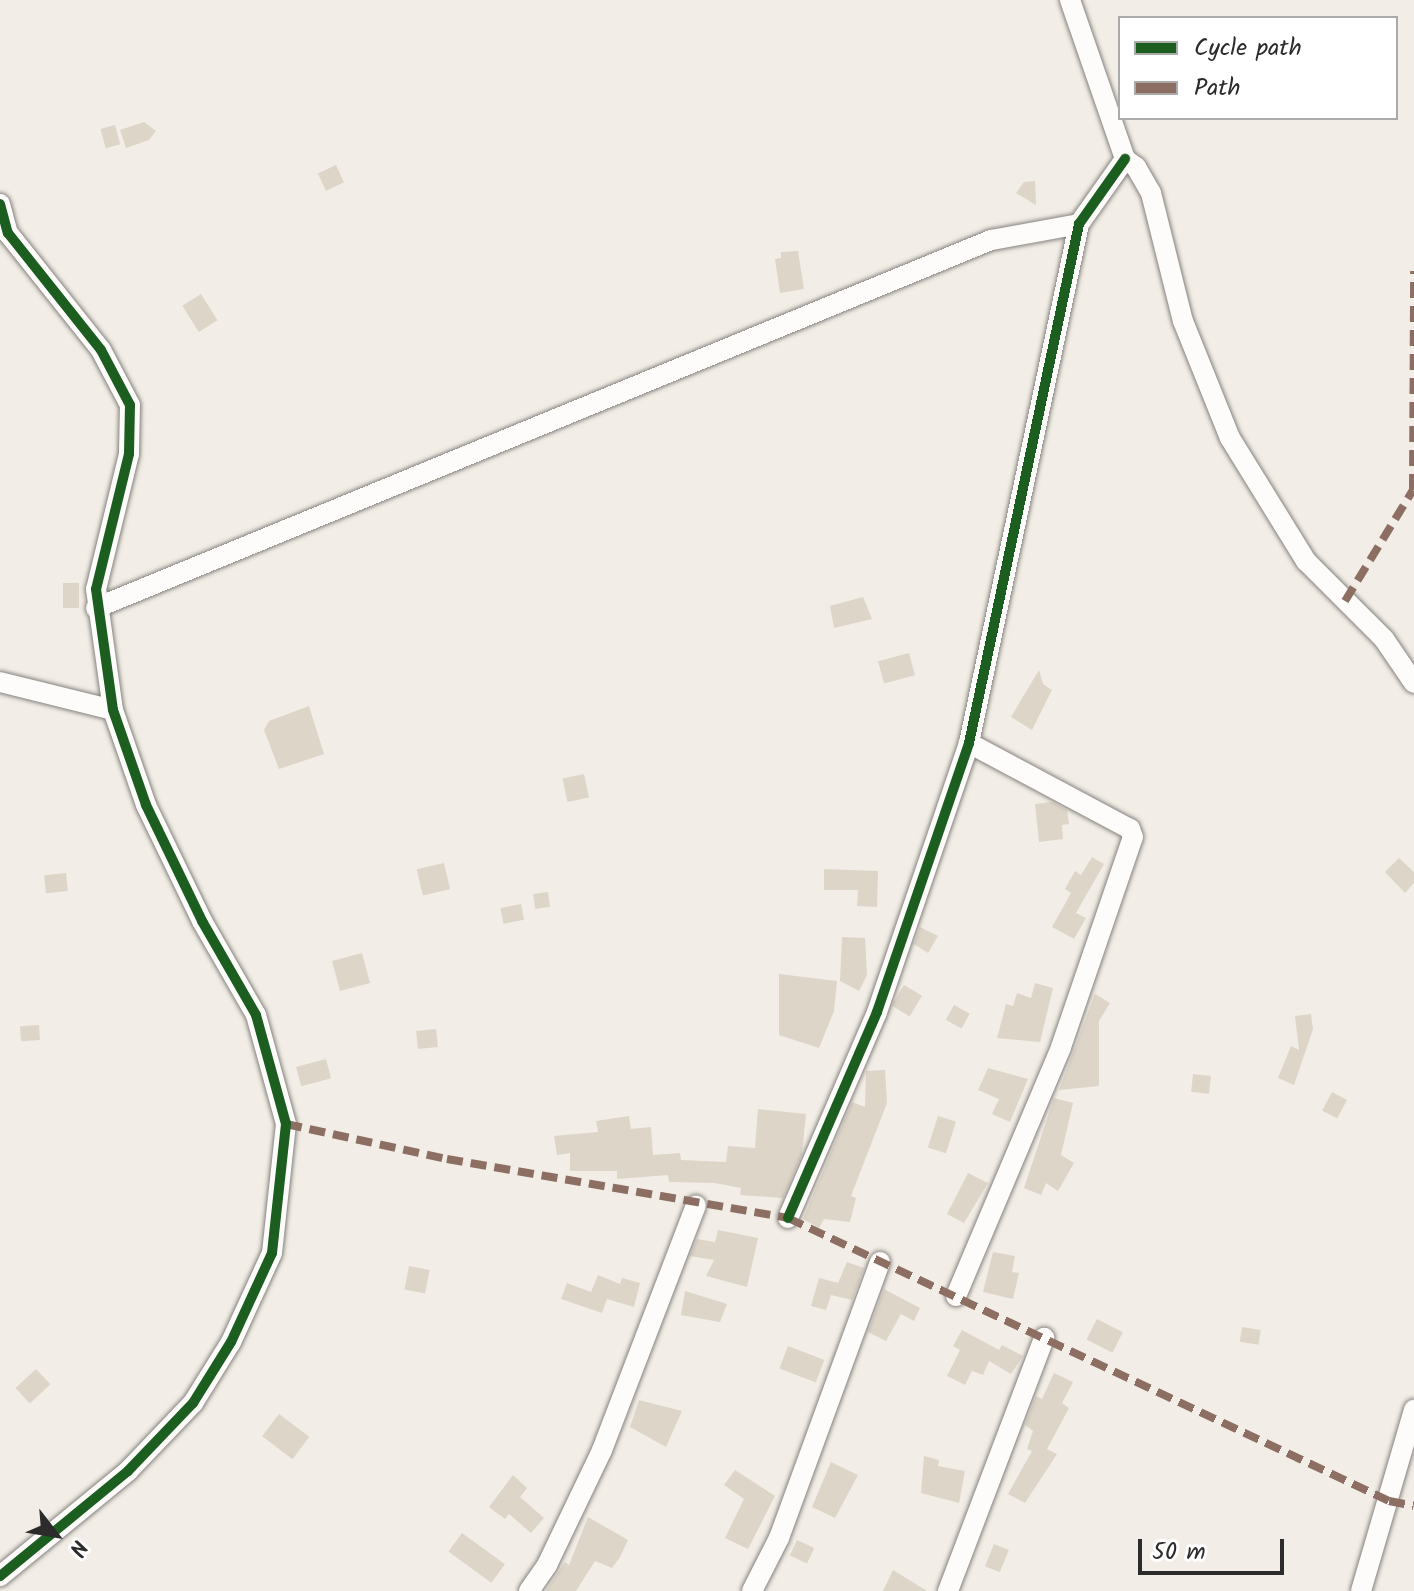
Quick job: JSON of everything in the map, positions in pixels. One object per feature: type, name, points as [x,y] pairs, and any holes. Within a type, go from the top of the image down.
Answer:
[{"type":"street","points":[[1070,0],[1125,159],[1136,167],[1151,193],[1183,321],[1230,438],[1306,561],[1384,639],[1414,683]]},
{"type":"street","points":[[788,1218],[822,1149],[877,1012],[969,743],[1079,224],[1125,159]]},
{"type":"street","points":[[0,204],[8,233],[101,350],[130,405],[129,454],[96,589],[96,608],[113,710],[146,805],[202,921],[256,1015],[286,1124],[272,1253],[231,1342],[193,1403],[128,1471],[0,1576]]},
{"type":"street","points":[[96,608],[991,240],[1079,224]]},
{"type":"street","points":[[0,682],[113,710]]},
{"type":"street","points":[[956,1296],[1061,1047],[1133,837],[1130,829],[969,743]]},
{"type":"street","points":[[529,1591],[547,1565],[602,1450],[696,1205]]},
{"type":"street","points":[[752,1591],[779,1538],[880,1262]]},
{"type":"street","points":[[948,1591],[1044,1338]]},
{"type":"street","points":[[1361,1591],[1414,1410]]},
{"type":"building","points":[[144,122],[156,131],[149,140],[126,148],[120,130]]},
{"type":"building","points":[[115,125],[120,144],[106,148],[101,129]]},
{"type":"building","points":[[336,165],[344,182],[326,191],[318,173]]},
{"type":"building","points":[[1035,181],[1036,205],[1016,193],[1024,182]]},
{"type":"building","points":[[798,251],[804,289],[780,293],[775,259],[781,258],[781,252]]},
{"type":"building","points":[[201,294],[217,320],[199,332],[182,306]]},
{"type":"building","points":[[63,583],[79,583],[79,608],[63,608]]},
{"type":"building","points":[[863,597],[872,619],[834,628],[830,606]]},
{"type":"building","points":[[909,653],[915,675],[884,683],[878,661]]},
{"type":"building","points":[[1039,670],[1043,684],[1052,690],[1032,730],[1011,717]]},
{"type":"building","points":[[309,706],[324,754],[279,769],[264,730],[269,721]]},
{"type":"building","points":[[584,774],[589,797],[567,802],[562,779]]},
{"type":"building","points":[[1052,802],[1067,810],[1069,824],[1062,825],[1063,839],[1039,842],[1035,804]]},
{"type":"building","points":[[1092,857],[1104,864],[1076,913],[1086,918],[1074,939],[1052,927],[1071,893],[1065,889],[1075,871],[1081,875]]},
{"type":"building","points":[[1399,858],[1414,872],[1414,883],[1405,893],[1385,872]]},
{"type":"building","points":[[444,863],[450,889],[423,896],[417,869]]},
{"type":"building","points":[[824,869],[878,871],[877,907],[857,906],[858,890],[824,890]]},
{"type":"building","points":[[66,873],[68,891],[46,893],[44,875]]},
{"type":"building","points":[[548,892],[550,907],[535,909],[533,894]]},
{"type":"building","points":[[521,904],[524,920],[503,924],[500,908]]},
{"type":"building","points":[[920,927],[938,936],[928,953],[914,944]]},
{"type":"building","points":[[842,937],[865,938],[867,975],[859,991],[840,981]]},
{"type":"building","points":[[362,953],[370,983],[340,991],[332,961]]},
{"type":"building","points":[[779,974],[837,981],[834,1011],[819,1048],[779,1035]]},
{"type":"building","points":[[1035,983],[1053,988],[1040,1042],[997,1038],[1006,1004],[1013,1006],[1017,993],[1031,998]]},
{"type":"building","points":[[904,985],[922,996],[910,1016],[892,1006]]},
{"type":"building","points":[[1095,994],[1110,1003],[1099,1021],[1099,1086],[1059,1090]]},
{"type":"building","points":[[954,1005],[970,1014],[962,1029],[946,1020]]},
{"type":"building","points":[[1311,1014],[1313,1029],[1294,1085],[1278,1078],[1291,1046],[1299,1050],[1295,1016]]},
{"type":"building","points":[[39,1025],[40,1040],[21,1041],[20,1026]]},
{"type":"building","points":[[436,1029],[438,1047],[418,1049],[416,1031]]},
{"type":"building","points":[[326,1059],[331,1078],[301,1086],[296,1067]]},
{"type":"building","points":[[988,1068],[1028,1079],[1010,1122],[992,1114],[999,1099],[978,1090]]},
{"type":"building","points":[[885,1070],[887,1103],[851,1196],[856,1198],[850,1222],[824,1219],[819,1228],[803,1219],[852,1102],[865,1107],[866,1071]]},
{"type":"building","points":[[1193,1074],[1211,1076],[1209,1094],[1191,1092]]},
{"type":"building","points":[[1332,1092],[1347,1100],[1337,1119],[1322,1111]]},
{"type":"building","points":[[1054,1098],[1073,1103],[1061,1155],[1074,1163],[1058,1191],[1046,1183],[1041,1195],[1024,1188]]},
{"type":"building","points":[[758,1109],[806,1114],[802,1154],[783,1198],[740,1195],[741,1188],[715,1183],[669,1182],[668,1175],[617,1179],[617,1171],[570,1171],[570,1153],[557,1155],[554,1136],[598,1132],[596,1121],[629,1116],[631,1129],[651,1127],[653,1155],[680,1153],[681,1160],[726,1162],[728,1146],[755,1148]]},
{"type":"building","points":[[938,1116],[956,1122],[946,1153],[928,1147]]},
{"type":"building","points":[[968,1173],[988,1183],[964,1223],[947,1214]]},
{"type":"building","points":[[718,1230],[758,1238],[747,1287],[706,1276],[714,1260],[690,1256],[697,1239],[715,1242]]},
{"type":"building","points":[[993,1252],[1015,1256],[1012,1272],[1019,1273],[1013,1299],[983,1292]]},
{"type":"building","points":[[847,1262],[864,1268],[852,1300],[831,1295],[826,1310],[811,1306],[819,1278],[838,1283]]},
{"type":"building","points":[[409,1266],[430,1270],[425,1294],[404,1290]]},
{"type":"building","points":[[598,1275],[620,1284],[622,1278],[640,1283],[634,1307],[607,1299],[602,1313],[561,1299],[567,1283],[591,1292]]},
{"type":"building","points":[[884,1289],[920,1308],[914,1321],[901,1314],[886,1341],[868,1332]]},
{"type":"building","points":[[685,1291],[727,1304],[720,1322],[681,1315]]},
{"type":"building","points":[[1097,1319],[1123,1332],[1112,1353],[1087,1339]]},
{"type":"building","points":[[1242,1327],[1261,1330],[1258,1345],[1240,1342]]},
{"type":"building","points":[[962,1330],[999,1350],[1002,1345],[1023,1356],[1011,1374],[989,1361],[983,1375],[972,1371],[965,1385],[947,1376],[960,1350],[953,1346]]},
{"type":"building","points":[[788,1346],[824,1360],[816,1382],[779,1368]]},
{"type":"building","points":[[36,1369],[50,1384],[30,1403],[16,1388]]},
{"type":"building","points":[[1054,1373],[1073,1382],[1062,1403],[1069,1408],[1047,1449],[1057,1454],[1025,1503],[1008,1494],[1032,1451],[1027,1449],[1033,1431],[1025,1425],[1036,1396],[1042,1399]]},
{"type":"building","points":[[639,1400],[682,1411],[666,1447],[630,1427]]},
{"type":"building","points":[[279,1414],[309,1437],[292,1459],[262,1436]]},
{"type":"building","points":[[924,1456],[939,1460],[938,1466],[965,1471],[959,1503],[921,1493]]},
{"type":"building","points":[[831,1462],[858,1475],[835,1518],[812,1507]]},
{"type":"building","points":[[735,1470],[775,1496],[748,1549],[725,1538],[744,1499],[724,1485]]},
{"type":"building","points":[[513,1475],[527,1488],[520,1497],[544,1518],[531,1533],[509,1514],[505,1519],[489,1507]]},
{"type":"building","points":[[588,1517],[628,1540],[620,1557],[612,1568],[595,1561],[576,1591],[546,1591],[565,1562],[569,1565]]},
{"type":"building","points":[[462,1533],[505,1564],[491,1583],[448,1552]]},
{"type":"building","points":[[797,1540],[814,1548],[807,1563],[790,1555]]},
{"type":"building","points":[[994,1544],[1009,1550],[1000,1572],[985,1566]]},
{"type":"building","points":[[893,1570],[927,1591],[883,1591]]},
{"type":"marked path","points":[[1345,601],[1413,490],[1414,271]]},
{"type":"marked path","points":[[286,1124],[447,1159],[788,1218],[1389,1501],[1414,1506]]},
{"type":"cycle path","points":[[788,1218],[877,1012],[969,743],[1079,224],[1125,159]]},
{"type":"cycle path","points":[[0,204],[8,233],[101,350],[130,405],[129,454],[96,589],[113,710],[146,805],[202,921],[256,1015],[286,1124],[272,1253],[231,1342],[193,1403],[128,1471],[0,1576]]}]
